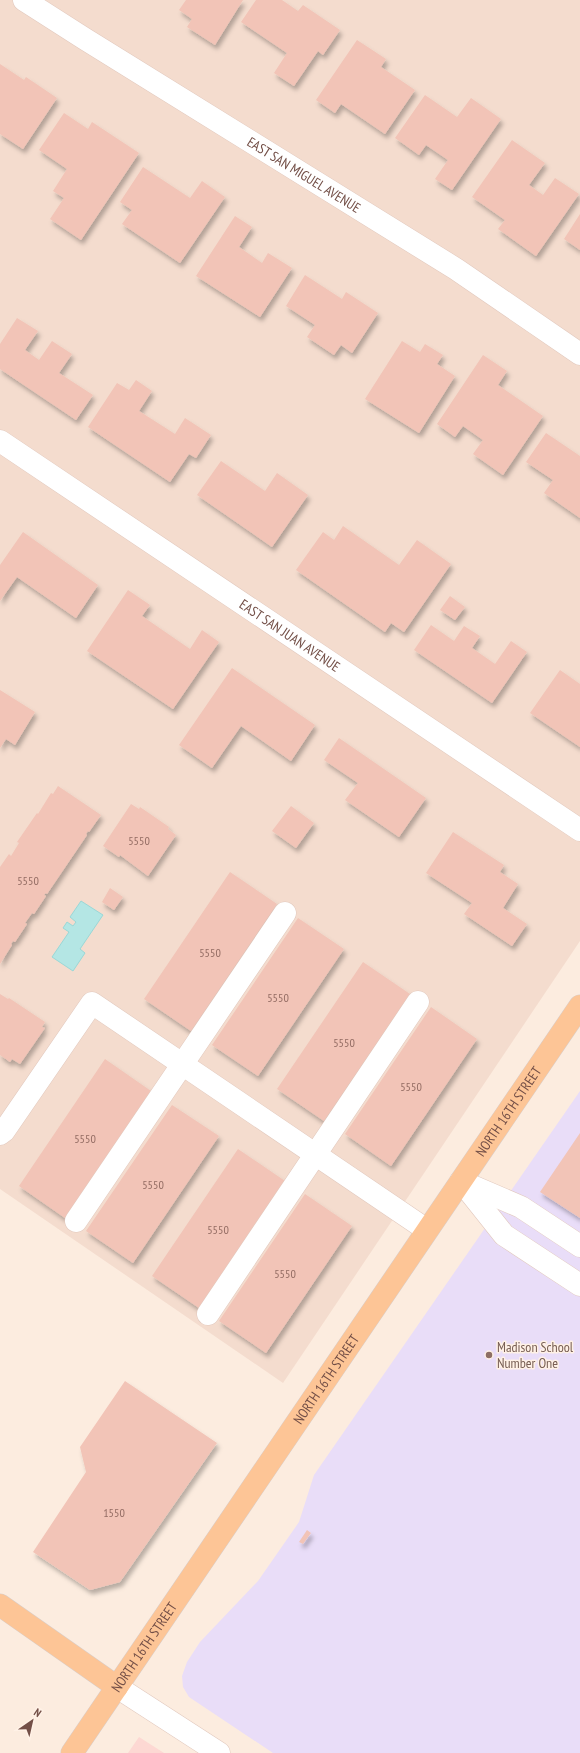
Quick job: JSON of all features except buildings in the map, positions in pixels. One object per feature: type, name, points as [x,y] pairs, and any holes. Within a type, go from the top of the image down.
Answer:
[{"type":"main road","name":"NORTH 16TH STREET","points":[[72,1753],[580,1006]]},
{"type":"main road","points":[[0,1605],[117,1687]]},
{"type":"street","name":"EAST SAN MIGUEL AVENUE","points":[[24,0],[456,269],[580,354]]},
{"type":"street","name":"EAST SAN JUAN AVENUE","points":[[0,441],[580,830]]},
{"type":"street","points":[[76,1221],[285,913]]},
{"type":"street","points":[[208,1314],[418,1002]]},
{"type":"street","points":[[0,1134],[4,1131],[92,1003],[427,1230]]},
{"type":"street","points":[[461,1181],[521,1207],[580,1246]]},
{"type":"street","points":[[461,1181],[504,1235],[580,1285]]},
{"type":"street","points":[[117,1687],[219,1753]]},
{"type":"shaded area","points":[[0,0],[580,0],[580,941],[283,1383],[0,1189]]},
{"type":"shaded area","name":"Madison School Number One","points":[[580,1091],[580,1753],[273,1753],[189,1697],[183,1687],[182,1676],[187,1662],[200,1642],[258,1581],[299,1522],[314,1475]]},
{"type":"shaded area","points":[[139,1737],[164,1753],[128,1753]]},
{"type":"water","points":[[81,901],[103,915],[80,949],[85,953],[73,971],[52,957],[69,932],[63,928],[67,922],[73,926],[76,922],[70,917]]},
{"type":"place","name":"Madison School Number One","points":[[489,1355]]}]
